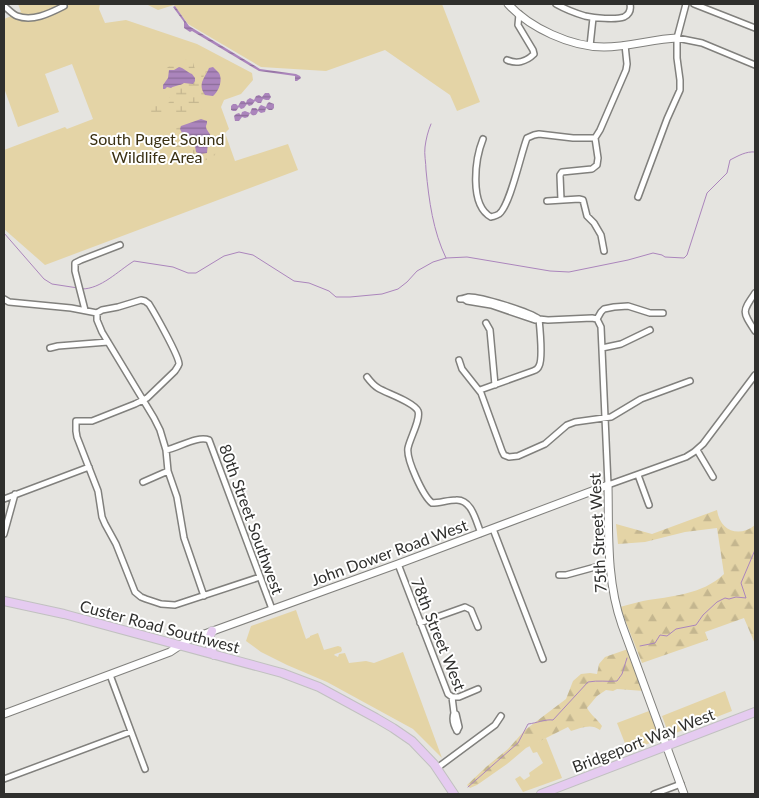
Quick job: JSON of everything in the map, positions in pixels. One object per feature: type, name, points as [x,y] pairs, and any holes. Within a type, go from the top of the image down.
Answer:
[{"type":"main road","name":"Custer Road Southwest","points":[[4,601],[64,614],[282,673],[308,682],[398,731],[422,750],[437,768],[454,794]]},
{"type":"main road","points":[[212,631],[208,641],[214,655]]},
{"type":"main road","name":"Bridgeport Way West","points":[[541,794],[755,712]]},
{"type":"street","points":[[508,4],[529,22],[553,35],[577,44],[605,47],[677,38],[702,43],[755,64]]},
{"type":"street","points":[[556,4],[593,18],[622,17],[630,12],[630,4]]},
{"type":"street","points":[[638,197],[663,128],[680,90],[677,38],[686,4]]},
{"type":"street","points":[[694,4],[755,28]]},
{"type":"street","points":[[4,6],[15,15],[26,18],[50,13],[64,6]]},
{"type":"street","points":[[507,60],[518,62],[533,55],[533,50],[518,25],[519,14]]},
{"type":"street","points":[[590,46],[593,18]]},
{"type":"street","points":[[561,200],[560,175],[562,172],[592,169],[597,166],[598,158],[595,138],[626,70],[625,45]]},
{"type":"street","points":[[483,139],[476,167],[477,192],[480,203],[491,217],[500,214],[504,208],[527,138],[539,134],[566,138],[595,138]]},
{"type":"street","points":[[548,201],[581,199],[584,201],[587,216],[594,223],[601,236],[604,252]]},
{"type":"street","points":[[85,310],[74,265],[77,261],[120,245]]},
{"type":"street","points":[[755,293],[745,312],[755,331]]},
{"type":"street","points":[[4,299],[15,303],[71,308],[97,313],[141,300],[147,302],[175,353],[179,362],[178,368],[143,400],[136,404],[92,421],[76,421],[77,437],[98,491],[102,517],[116,544],[133,589],[138,595],[146,599],[171,606],[260,577]]},
{"type":"street","points":[[462,299],[491,305],[535,320],[597,319],[602,310],[606,308],[628,306],[650,313],[663,313]]},
{"type":"street","points":[[97,313],[98,324],[156,421],[166,450],[168,471],[177,497],[184,538],[204,596]]},
{"type":"street","points":[[480,390],[533,371],[539,367],[541,356],[539,319]]},
{"type":"street","name":"75th Street West","points":[[597,319],[601,326],[612,588],[617,611],[684,794]]},
{"type":"street","points":[[486,322],[490,330],[495,385]]},
{"type":"street","points":[[602,348],[621,344],[650,330]]},
{"type":"street","points":[[50,348],[64,345],[108,342]]},
{"type":"street","points":[[459,360],[462,369],[480,390],[501,448],[506,456],[510,458],[545,444],[567,425],[614,416],[647,397],[690,381]]},
{"type":"street","points":[[608,485],[686,456],[697,450],[755,375]]},
{"type":"street","points":[[367,377],[376,387],[408,403],[418,411],[408,451],[410,463],[426,498],[432,503],[456,500],[465,502],[469,505],[481,533]]},
{"type":"street","name":"80th Street Southwest","points":[[166,450],[200,439],[207,438],[209,440],[272,609]]},
{"type":"street","points":[[697,450],[713,477]]},
{"type":"street","points":[[4,499],[89,468]]},
{"type":"street","points":[[143,482],[168,471]]},
{"type":"street","points":[[638,474],[649,505]]},
{"type":"street","name":"John Dower Road West","points":[[4,713],[170,652],[188,640],[608,485]]},
{"type":"street","points":[[4,534],[16,494]]},
{"type":"street","points":[[493,528],[543,659]]},
{"type":"street","points":[[559,575],[571,574],[610,563]]},
{"type":"street","name":"78th Street West","points":[[398,564],[448,694],[452,697],[454,713]]},
{"type":"street","points":[[420,623],[461,608],[467,608],[471,610],[478,627]]},
{"type":"street","points":[[110,675],[145,769]]},
{"type":"street","points":[[452,697],[458,697],[478,689]]},
{"type":"street","points":[[437,768],[494,725],[501,716]]},
{"type":"street","points":[[4,779],[130,732]]},
{"type":"street","points":[[654,794],[681,784]]},
{"type":"green space","name":"South Puget Sound Wildlife Area","points":[[18,4],[100,4],[99,9],[105,23],[126,20],[197,44],[252,73],[253,80],[241,94],[224,100],[221,107],[229,129],[225,133],[235,161],[288,144],[298,170],[45,265],[4,229],[4,150],[65,127],[67,129],[93,119],[72,64],[45,74],[59,112],[18,127],[4,88],[4,19],[21,12]]},
{"type":"green space","points":[[146,4],[442,4],[480,102],[457,111],[450,95],[385,50],[326,71],[261,67],[188,24],[174,5],[158,10]]},
{"type":"green space","points":[[192,59],[197,76],[200,76],[209,68],[201,82],[201,89],[207,97],[203,109],[201,110],[198,105],[195,108],[195,112],[175,112],[172,110],[164,114],[161,112],[151,114],[149,107],[155,104],[166,104],[171,100],[167,93],[159,89],[165,69],[175,63]]},
{"type":"green space","points":[[181,126],[180,129],[189,138],[194,140],[195,147],[200,154],[207,153],[208,143],[214,146],[216,153],[213,158],[186,166],[175,156],[171,144],[171,134]]},
{"type":"green space","points":[[717,510],[722,523],[731,530],[743,531],[755,525],[755,644],[744,618],[705,632],[708,640],[642,663],[620,607],[686,594],[706,586],[724,574],[717,528],[685,532],[645,542],[618,544],[616,524],[652,534]]},
{"type":"green space","points":[[296,610],[306,639],[318,633],[324,650],[338,646],[341,647],[341,652],[334,655],[338,657],[339,654],[345,653],[349,663],[366,661],[374,663],[403,652],[442,758],[413,729],[327,682],[261,652],[246,641],[251,626]]},
{"type":"green space","points":[[628,649],[644,691],[606,690],[597,696],[587,708],[602,726],[600,730],[590,726],[571,731],[568,727],[526,748],[477,785],[470,788],[467,785],[508,749],[525,730],[566,699],[573,681],[581,674],[597,674],[599,664],[605,657]]},
{"type":"green space","points":[[725,691],[732,711],[673,734],[668,732],[662,716]]},
{"type":"green space","points":[[649,711],[658,733],[657,738],[653,742],[628,751],[617,723]]},
{"type":"green space","points":[[546,738],[562,778],[523,792],[515,779],[520,776],[524,780],[530,776],[529,773],[543,763],[537,752],[533,753],[529,745]]},
{"type":"shaded area","points":[[175,6],[189,26],[260,69],[296,74],[301,78],[295,81],[295,76],[259,71],[192,31],[190,32],[184,28],[184,22],[173,7]]},
{"type":"shaded area","points":[[179,67],[192,74],[195,78],[193,84],[184,83],[163,89],[169,70]]},
{"type":"shaded area","points":[[213,67],[219,73],[220,85],[213,96],[205,95],[202,81],[209,68]]},
{"type":"shaded area","points":[[265,93],[269,93],[271,97],[269,100],[263,99],[261,103],[255,101],[252,105],[249,106],[247,104],[244,108],[241,109],[239,107],[236,111],[231,110],[233,104],[238,106],[241,101],[246,103],[250,98],[254,100],[256,96],[262,97]]},
{"type":"shaded area","points":[[269,102],[274,104],[272,110],[266,108],[265,112],[261,113],[258,111],[254,115],[250,113],[252,108],[258,110],[261,105],[266,107]]},
{"type":"shaded area","points":[[245,111],[250,113],[248,117],[242,117],[239,121],[235,121],[234,116],[236,114],[239,113],[241,115]]},
{"type":"shaded area","points":[[201,119],[207,121],[206,128],[211,137],[207,153],[200,154],[196,152],[194,140],[184,137],[180,129],[181,126]]},
{"type":"waterway","points":[[431,124],[425,150],[427,182],[435,226],[446,258]]},
{"type":"waterway","points":[[82,289],[103,283],[134,261],[173,267],[188,273],[196,273],[224,256],[239,252],[253,255],[294,281],[309,283],[329,291],[336,297],[382,294],[398,289],[417,271],[433,262],[446,258],[467,257],[550,271],[569,272],[653,253],[665,257],[684,258],[687,255],[707,193],[727,173],[730,160],[745,153],[755,152]]},
{"type":"waterway","points":[[4,233],[44,279],[52,284],[78,288]]},
{"type":"waterway","points":[[640,646],[655,643],[660,635],[667,636],[676,629],[696,625],[703,615],[717,602],[725,598],[746,598],[741,583],[755,550]]},
{"type":"waterway","points":[[468,787],[518,743],[528,724],[553,720],[588,682],[617,681],[622,674],[627,658]]}]
